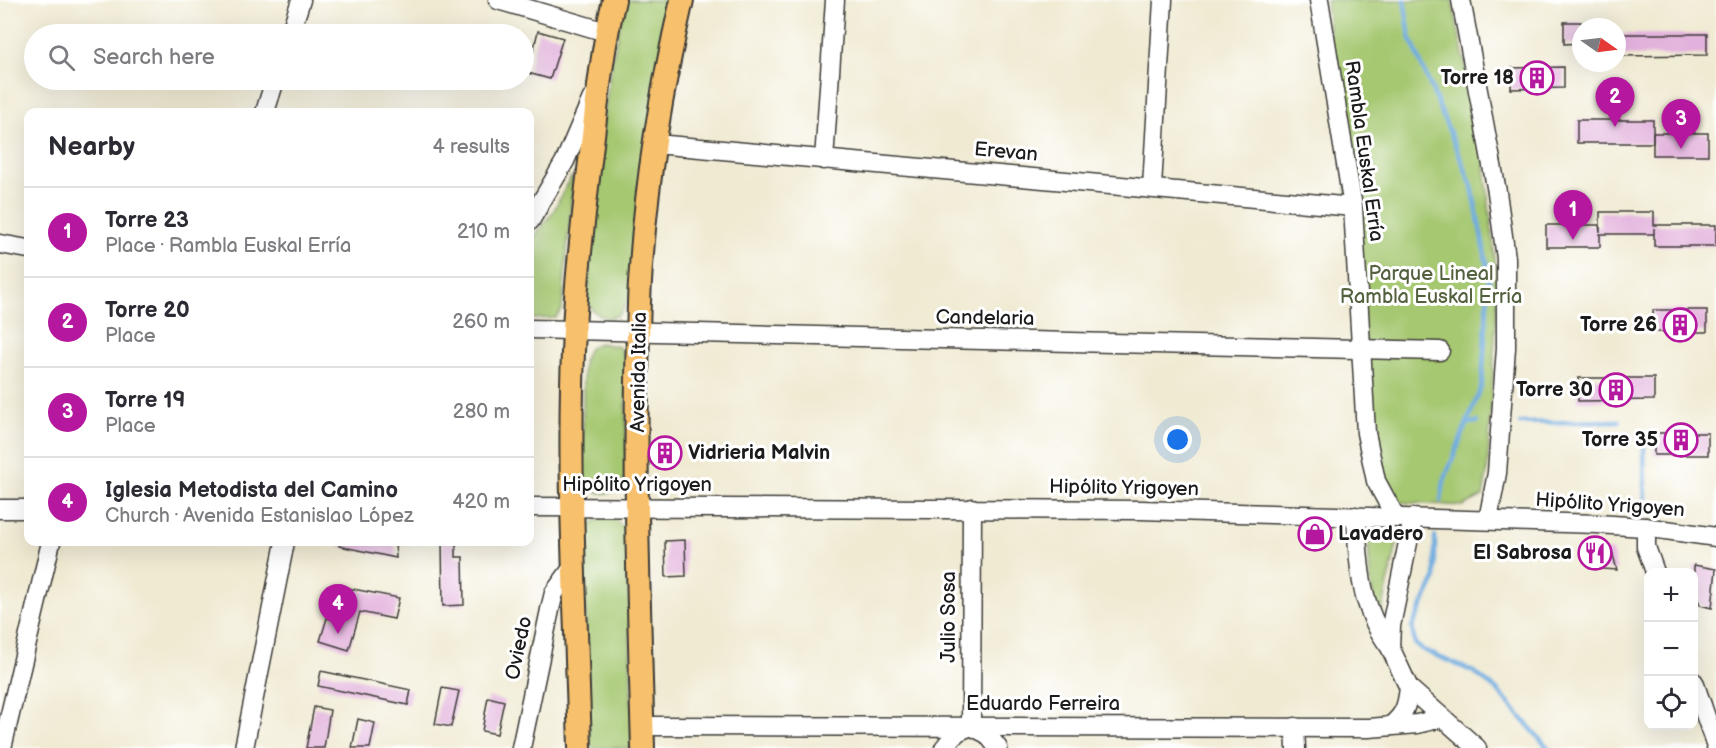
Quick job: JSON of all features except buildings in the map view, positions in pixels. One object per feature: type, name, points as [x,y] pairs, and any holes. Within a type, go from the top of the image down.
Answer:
[{"type":"main road","points":[[580,748],[573,507],[574,329],[600,80],[606,32],[614,0]]},
{"type":"main road","name":"Avenida Italia","points":[[643,737],[637,509],[638,332],[656,144],[670,51],[682,0]]},
{"type":"street","points":[[293,24],[301,0]]},
{"type":"street","points":[[498,0],[606,32]]},
{"type":"street","points":[[824,160],[835,0]]},
{"type":"street","points":[[1152,187],[1163,0]]},
{"type":"street","name":"Rambla Euskal Erría","points":[[1319,0],[1353,207],[1360,349],[1366,433],[1371,466],[1404,518]]},
{"type":"street","points":[[1461,0],[1497,192],[1506,258],[1506,348],[1497,473],[1488,520]]},
{"type":"street","points":[[534,214],[565,161],[600,80]]},
{"type":"street","points":[[266,108],[272,90]]},
{"type":"street","name":"Erevan","points":[[656,144],[1152,187],[1353,207]]},
{"type":"street","points":[[0,243],[24,248]]},
{"type":"street","name":"Candelaria","points":[[534,329],[1440,351]]},
{"type":"street","name":"Hipólito Yrigoyen","points":[[534,507],[972,508],[1356,516],[1646,527],[1716,537]]},
{"type":"street","name":"Julio Sosa","points":[[971,726],[972,508]]},
{"type":"street","points":[[0,509],[24,509]]},
{"type":"street","points":[[1356,516],[1358,564],[1370,617],[1390,647],[1409,688],[1477,748]]},
{"type":"street","points":[[1390,647],[1404,518]]},
{"type":"street","points":[[1646,527],[1646,547],[1653,568]]},
{"type":"street","points":[[2,748],[50,546]]},
{"type":"street","points":[[244,748],[284,546]]},
{"type":"street","name":"Oviedo","points":[[521,748],[552,599],[575,564]]},
{"type":"street","points":[[1390,726],[1403,715],[1409,688]]},
{"type":"street","points":[[1698,694],[1716,746]]},
{"type":"street","name":"Eduardo Ferreira","points":[[643,737],[971,726],[1390,726],[1433,722],[1442,718]]},
{"type":"street","points":[[944,748],[957,732],[971,726],[987,734],[998,748]]},
{"type":"street","points":[[1295,727],[1296,748]]},
{"type":"green space","points":[[625,0],[671,0],[629,300],[619,315],[609,318],[596,313],[587,300],[605,111]]},
{"type":"green space","name":"Parque Lineal Rambla Euskal Erría","points":[[1326,0],[1452,0],[1484,158],[1498,287],[1487,473],[1483,496],[1463,506],[1397,502],[1380,472],[1370,411]]},
{"type":"green space","points":[[571,177],[573,181],[562,310],[555,318],[534,319],[534,237],[553,212]]},
{"type":"green space","points":[[600,343],[619,347],[626,359],[626,474],[618,488],[605,493],[594,491],[583,475],[583,362],[589,348]]},
{"type":"green space","points":[[606,518],[617,521],[627,532],[633,748],[590,748],[583,542],[590,525],[596,520]]},
{"type":"green space","points":[[1397,531],[1399,534],[1381,616],[1374,599],[1369,563],[1369,532]]},
{"type":"waterway","points":[[1404,0],[1410,37],[1472,186],[1489,276],[1482,385],[1444,481],[1441,501]]},
{"type":"waterway","points":[[1520,423],[1619,421]]},
{"type":"waterway","points":[[1467,423],[1477,422]]},
{"type":"waterway","points":[[1644,445],[1645,510]]},
{"type":"waterway","points":[[1435,536],[1435,579],[1412,627],[1415,644],[1423,650],[1474,672],[1497,690],[1548,748]]},
{"type":"place","name":"Torre 18","points":[[1537,78]]},
{"type":"place","name":"Torre 20","points":[[1615,127]]},
{"type":"place","name":"Torre 19","points":[[1681,149]]},
{"type":"place","name":"Torre 23","points":[[1573,240]]},
{"type":"place","name":"Torre 26","points":[[1680,325]]},
{"type":"place","name":"Torre 30","points":[[1616,390]]},
{"type":"place","name":"Torre 35","points":[[1681,440]]},
{"type":"place","name":"Vidrieria Malvin","points":[[665,453]]},
{"type":"place","name":"Lavadero","points":[[1315,534]]},
{"type":"place","name":"El Sabrosa","points":[[1595,553]]},
{"type":"place","name":"Iglesia Metodista del Camino","points":[[338,634]]}]
